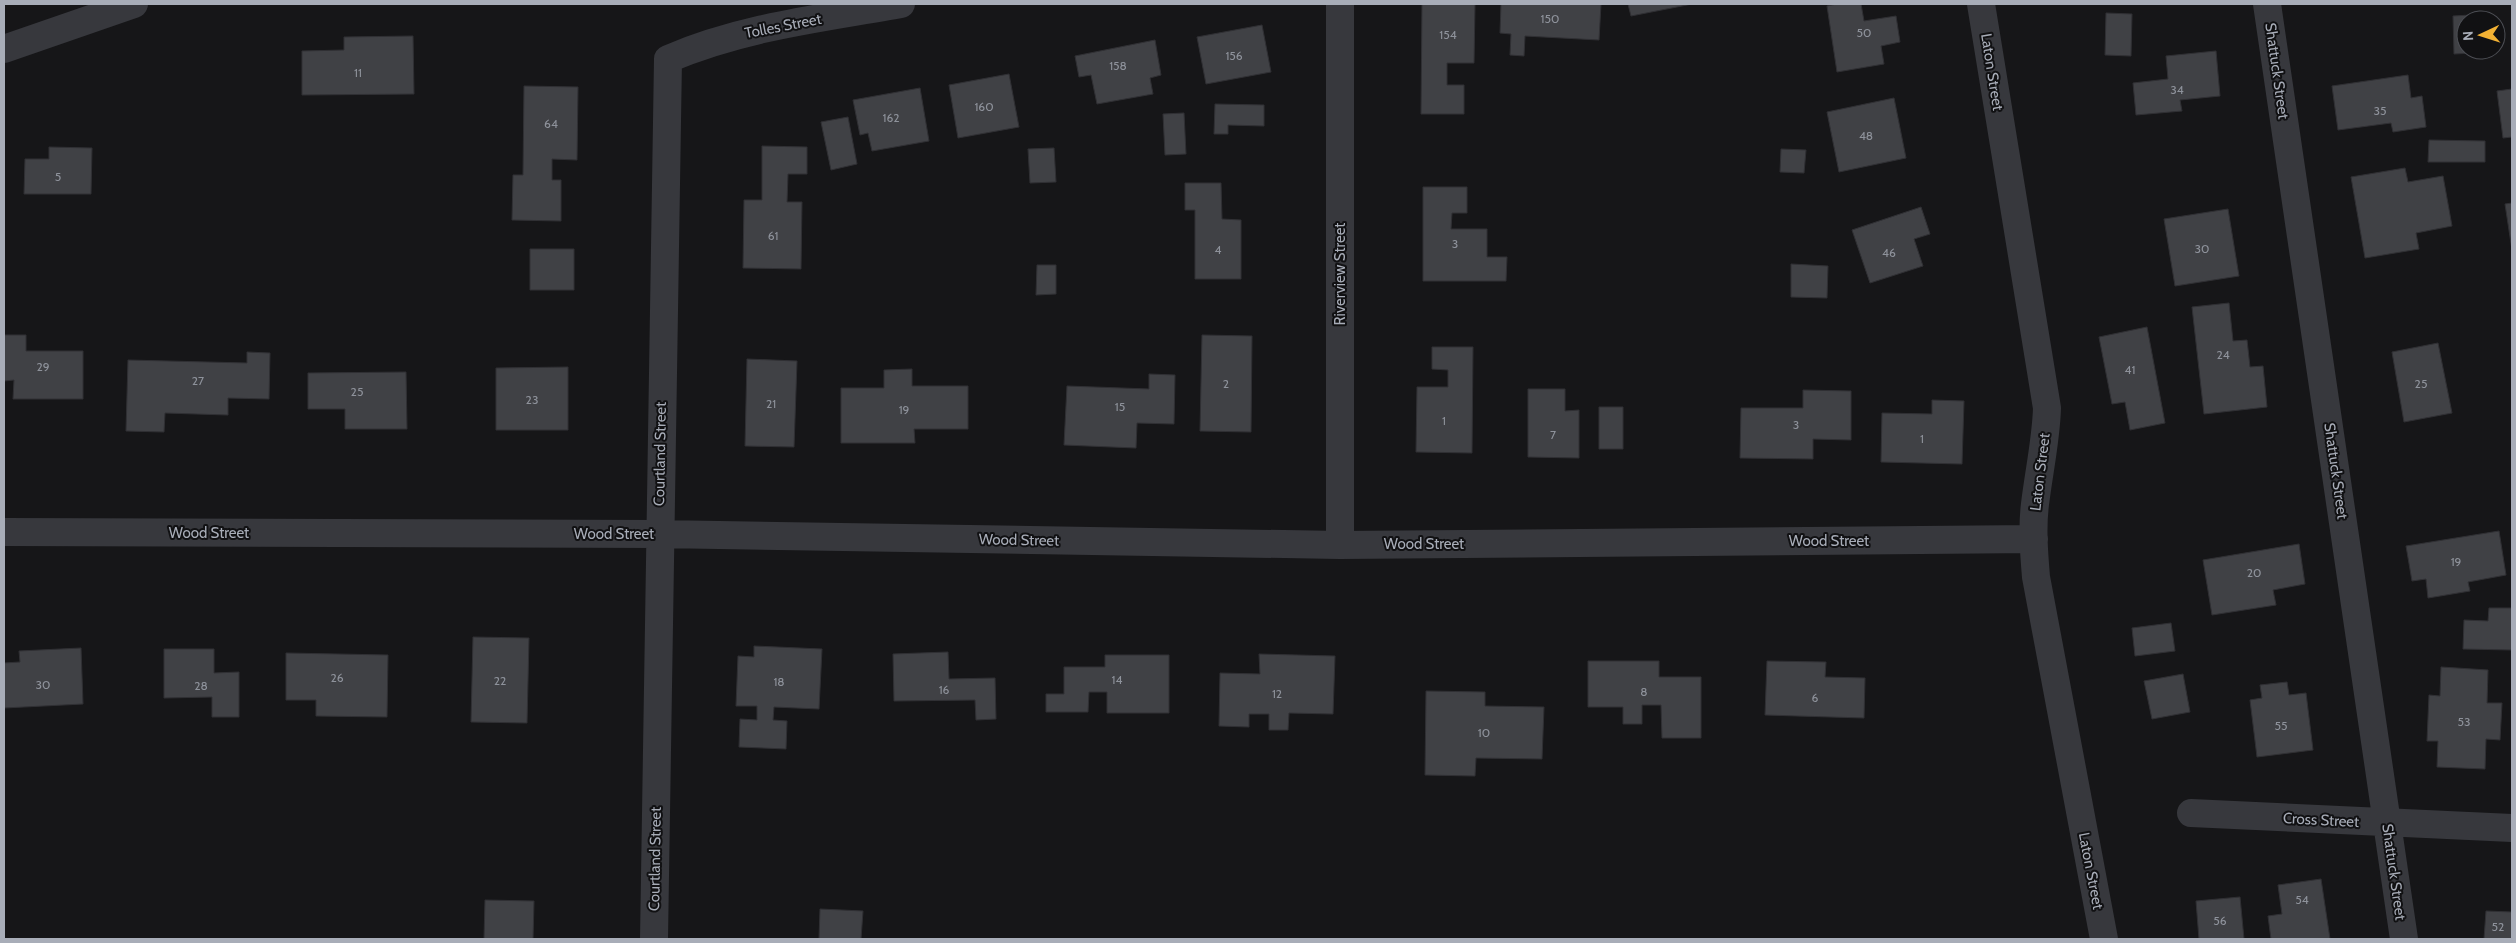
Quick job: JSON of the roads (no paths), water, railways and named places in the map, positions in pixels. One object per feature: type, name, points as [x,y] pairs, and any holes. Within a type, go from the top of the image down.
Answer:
[{"type":"street","points":[[4,49],[134,4]]},
{"type":"street","name":"Tolles Street","points":[[668,58],[694,47],[747,32],[901,4]]},
{"type":"street","name":"Riverview Street","points":[[1340,4],[1340,545]]},
{"type":"street","name":"Laton Street","points":[[1981,4],[2047,408],[2045,445],[2035,505],[2036,577],[2104,939]]},
{"type":"street","name":"Shattuck Street","points":[[2267,4],[2404,939]]},
{"type":"street","name":"Courtland Street","points":[[654,939],[668,58]]},
{"type":"street","name":"Wood Street","points":[[4,532],[659,534],[1340,545],[2034,539]]},
{"type":"street","name":"Cross Street","points":[[2191,813],[2512,828]]}]
